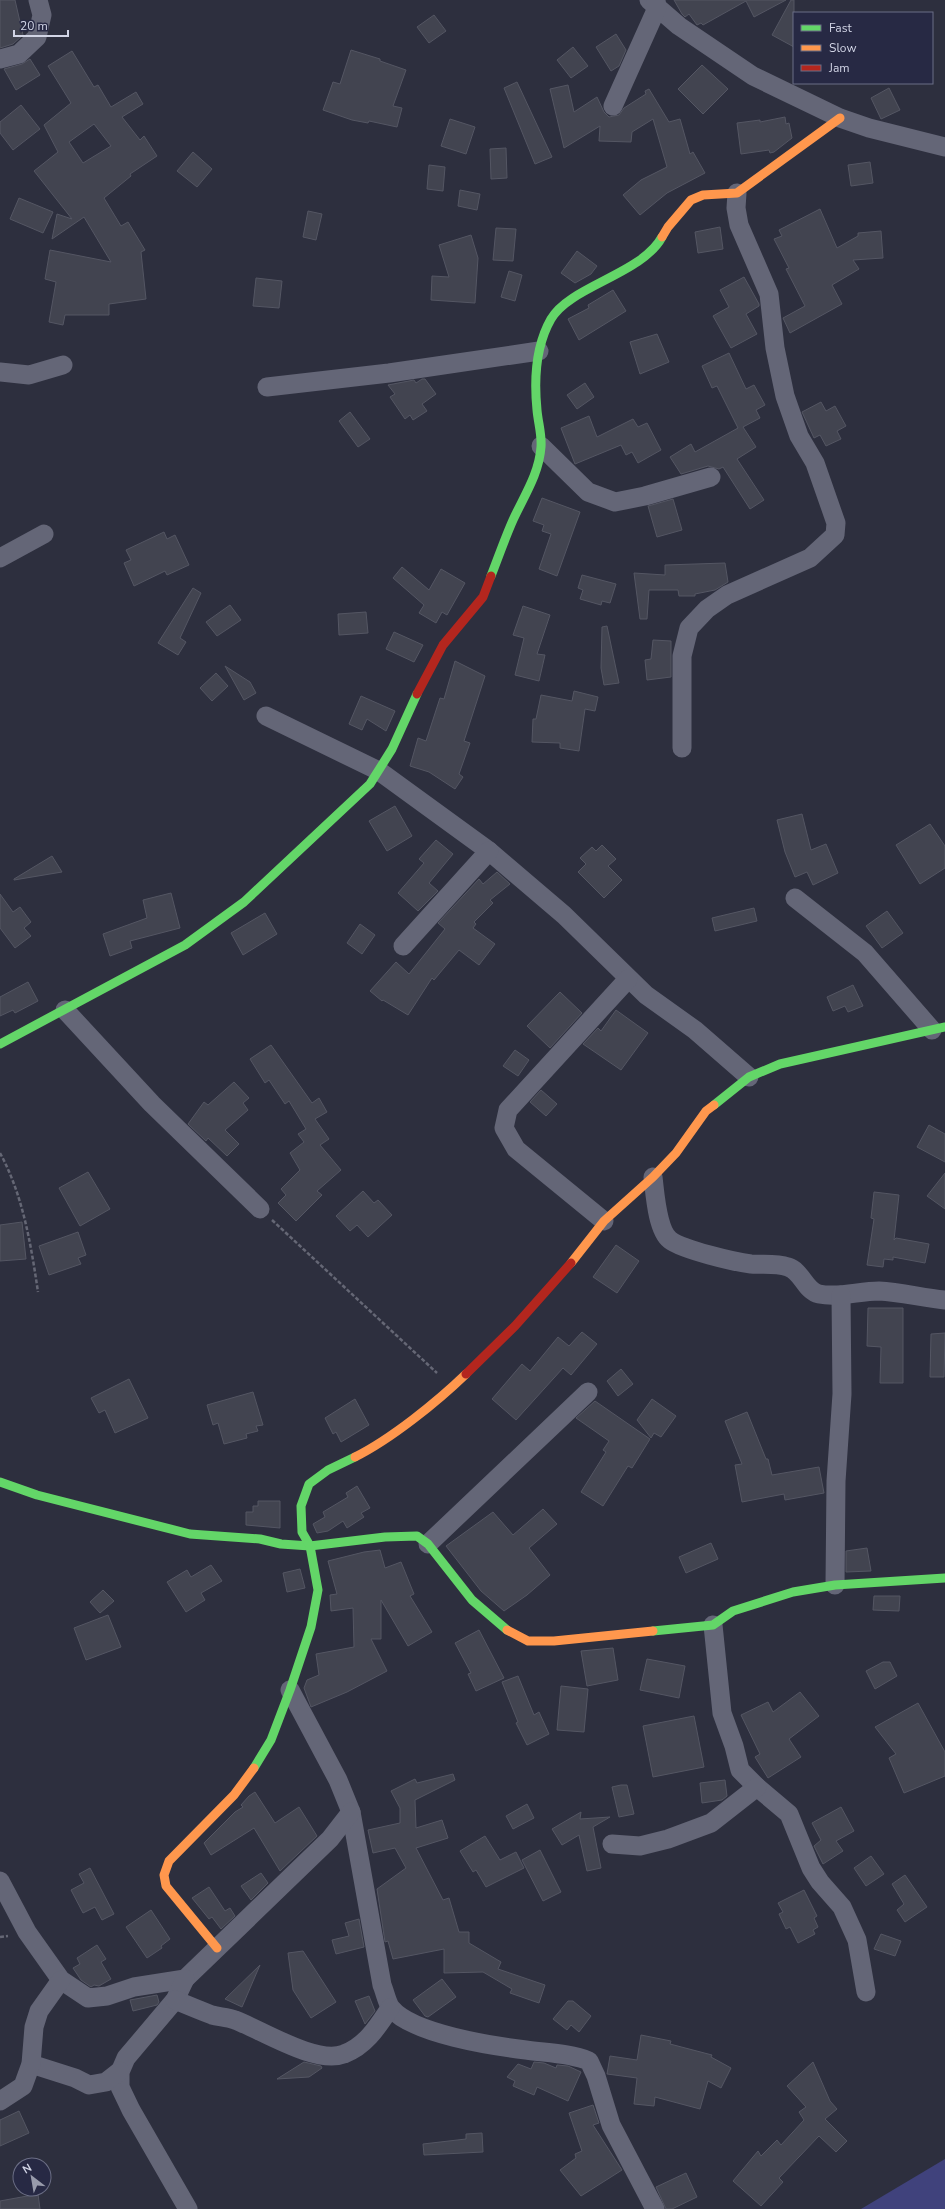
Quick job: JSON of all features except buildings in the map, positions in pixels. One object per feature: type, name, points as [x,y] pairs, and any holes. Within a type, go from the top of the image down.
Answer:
[{"type":"street","points":[[0,59],[19,54],[37,37],[42,15],[38,0]]},
{"type":"street","points":[[614,106],[654,3],[679,26],[753,76],[840,118],[869,128],[945,147]]},
{"type":"street","points":[[0,1044],[185,945],[238,906],[370,784],[379,771],[443,645],[484,597],[513,520],[529,491],[541,446],[535,374],[539,351],[551,319],[559,309],[650,252],[658,244],[668,227],[691,200],[703,195],[737,193],[781,163],[840,118]]},
{"type":"street","points":[[682,748],[682,656],[689,628],[707,609],[727,595],[810,558],[835,535],[836,523],[815,463],[799,436],[785,396],[775,348],[769,294],[739,225],[736,208],[737,193]]},
{"type":"street","points":[[267,387],[389,373],[539,351]]},
{"type":"street","points":[[0,372],[29,375],[63,364]]},
{"type":"street","points":[[541,446],[588,492],[615,502],[645,496],[711,478]]},
{"type":"street","points":[[0,558],[44,534]]},
{"type":"street","points":[[266,716],[379,771],[489,851],[564,915],[646,995],[695,1030],[749,1077]]},
{"type":"street","points":[[403,946],[489,851]]},
{"type":"street","points":[[795,898],[865,952],[938,1029]]},
{"type":"street","points":[[604,1221],[516,1149],[504,1128],[508,1110],[628,979]]},
{"type":"street","points":[[65,1010],[152,1104],[260,1209]]},
{"type":"street","points":[[217,1948],[166,1886],[164,1875],[169,1861],[234,1795],[254,1768],[271,1740],[290,1690],[311,1627],[318,1590],[310,1546],[302,1532],[300,1519],[302,1506],[309,1484],[328,1470],[375,1447],[452,1387],[515,1326],[579,1254],[604,1221],[653,1177],[676,1152],[706,1111],[749,1077],[780,1064],[938,1029]]},
{"type":"street","points":[[653,1177],[658,1215],[670,1240],[691,1250],[750,1264],[775,1264],[789,1267],[801,1275],[808,1286],[817,1293],[841,1295],[866,1291],[887,1292],[945,1300]]},
{"type":"street","points":[[835,1585],[836,1481],[842,1394],[841,1295]]},
{"type":"street","points":[[428,1544],[588,1392]]},
{"type":"street","points":[[0,1482],[37,1495],[190,1534],[260,1539],[280,1544],[310,1546],[406,1535],[416,1536],[428,1544],[472,1600],[506,1629],[528,1641],[554,1641],[713,1625],[733,1610],[793,1592],[835,1585],[859,1585],[945,1578]]},
{"type":"street","points":[[713,1625],[722,1713],[734,1746],[740,1770],[757,1787],[789,1814],[811,1868],[820,1882],[842,1907],[857,1940],[866,1992]]},
{"type":"street","points":[[290,1690],[338,1780],[350,1812],[382,1986],[390,2008],[407,2022],[449,2035],[524,2050],[578,2056],[589,2061],[596,2076],[611,2125],[654,2209]]},
{"type":"street","points":[[612,1844],[640,1846],[668,1839],[711,1823],[757,1787]]},
{"type":"street","points":[[188,2209],[131,2110],[120,2087],[120,2071],[126,2058],[175,2000],[184,1979],[330,1839],[350,1812]]},
{"type":"street","points":[[0,1881],[26,1932],[61,1980],[88,1998],[107,1996],[134,1987],[184,1979]]},
{"type":"street","points":[[0,2101],[23,2086],[31,2064],[34,2027],[40,2011],[61,1980]]},
{"type":"street","points":[[175,2000],[213,2015],[234,2019],[305,2050],[327,2056],[343,2055],[355,2049],[371,2035],[390,2008]]},
{"type":"street","points":[[31,2064],[89,2085],[106,2082],[120,2071]]},
{"type":"path","points":[[0,1153],[19,1199],[32,1253],[38,1292]]},
{"type":"path","points":[[260,1209],[452,1387]]},
{"type":"shaded area","points":[[945,2159],[945,2209],[861,2209]]},
{"type":"traffic: fast","points":[[491,576],[510,527],[534,476],[540,457],[541,442],[536,399],[536,375],[539,352],[551,319],[560,308],[574,297],[639,261],[652,250],[662,237]]},
{"type":"traffic: fast","points":[[0,1044],[185,945],[244,902],[370,784],[392,749],[417,694]]},
{"type":"traffic: fast","points":[[714,1105],[749,1077],[780,1064],[945,1027]]},
{"type":"traffic: fast","points":[[254,1768],[271,1740],[290,1690],[311,1627],[318,1590],[310,1546],[302,1532],[301,1506],[309,1484],[328,1470],[355,1457]]},
{"type":"traffic: fast","points":[[0,1482],[37,1495],[190,1534],[260,1539],[281,1544],[310,1546],[385,1537],[417,1536],[428,1544],[472,1600],[507,1630]]},
{"type":"traffic: fast","points":[[653,1631],[713,1625],[733,1611],[793,1592],[835,1585],[945,1578]]},
{"type":"traffic: slow","points":[[662,237],[668,227],[691,200],[703,195],[737,193],[840,118]]},
{"type":"traffic: slow","points":[[571,1263],[604,1221],[653,1177],[676,1153],[706,1111],[714,1105]]},
{"type":"traffic: slow","points":[[355,1457],[413,1419],[466,1374]]},
{"type":"traffic: slow","points":[[507,1630],[528,1641],[554,1641],[653,1631]]},
{"type":"traffic: slow","points":[[217,1948],[166,1886],[164,1875],[169,1861],[234,1795],[254,1768]]},
{"type":"traffic: jam","points":[[417,694],[443,645],[483,597],[491,576]]},
{"type":"traffic: jam","points":[[466,1374],[515,1326],[571,1263]]}]
